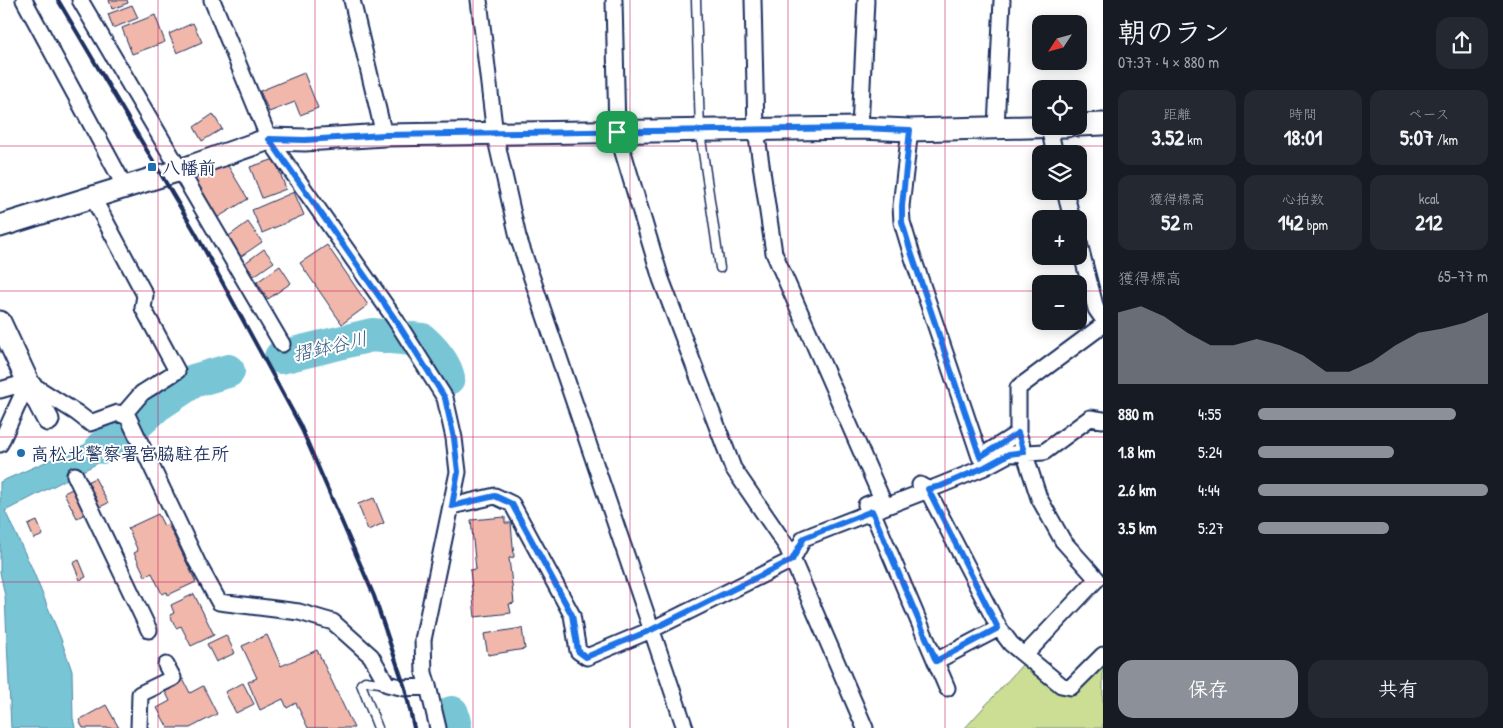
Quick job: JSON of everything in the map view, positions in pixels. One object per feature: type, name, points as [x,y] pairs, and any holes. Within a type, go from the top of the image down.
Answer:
[{"type":"street","points":[[24,0],[125,187]]},
{"type":"street","points":[[80,0],[282,344]]},
{"type":"street","points":[[212,0],[269,139],[400,327],[445,398],[454,438],[458,472],[423,640],[424,673],[438,728]]},
{"type":"street","points":[[352,0],[384,135]]},
{"type":"street","points":[[479,0],[495,135],[518,238],[685,728]]},
{"type":"street","points":[[614,0],[617,132],[661,279],[733,468],[787,547],[865,728]]},
{"type":"street","points":[[753,0],[756,130],[774,253],[882,499]]},
{"type":"street","points":[[860,128],[866,0]]},
{"type":"street","points":[[996,128],[1002,0]]},
{"type":"street","points":[[1087,125],[1103,124]]},
{"type":"street","points":[[0,226],[180,170],[269,139],[305,140],[384,135],[1032,127]]},
{"type":"street","points":[[910,130],[902,222],[980,457],[1018,433]]},
{"type":"street","points":[[92,196],[145,295],[143,308],[177,371],[142,394],[128,420]]},
{"type":"street","points":[[1085,265],[1096,309],[1103,320]]},
{"type":"street","points":[[0,322],[48,420]]},
{"type":"street","points":[[1026,656],[1097,579],[1063,541],[1039,498],[1018,433],[1018,388],[1103,325]]},
{"type":"street","points":[[0,444],[28,382]]},
{"type":"street","points":[[0,390],[28,382],[78,413],[90,423],[118,413],[128,420],[197,562],[219,602],[299,612],[332,622],[371,656],[387,684],[405,688],[428,686]]},
{"type":"street","points":[[452,506],[495,496],[512,504],[572,615],[578,651],[586,657],[651,630],[792,560],[804,538],[928,489],[941,486],[985,467],[1009,454],[1044,452],[1090,418],[1103,420]]},
{"type":"street","points":[[75,475],[149,630]]},
{"type":"street","points":[[848,520],[857,509],[917,484],[928,489],[998,628],[1011,644],[1061,685],[1071,687],[1103,655]]},
{"type":"street","points":[[872,511],[947,688]]},
{"type":"street","points":[[936,661],[998,628]]},
{"type":"street","points":[[139,728],[140,694],[173,678],[166,665]]},
{"type":"lane","points":[[696,0],[700,132],[720,268]]},
{"type":"lane","points":[[378,728],[361,684],[365,681],[387,684]]},
{"type":"green space","points":[[1103,660],[1103,728],[965,728],[1023,664],[1069,693]]},
{"type":"water","points":[[125,427],[133,445],[5,511],[31,566],[72,671],[75,728],[11,728],[5,596],[0,572],[0,482]]},
{"type":"building","points":[[109,0],[127,0],[128,3],[112,9]]},
{"type":"building","points":[[132,5],[138,18],[113,28],[108,14]]},
{"type":"building","points":[[155,15],[165,42],[132,54],[122,28]]},
{"type":"building","points":[[193,23],[202,42],[177,53],[169,34]]},
{"type":"building","points":[[304,73],[318,108],[300,115],[295,102],[269,112],[260,91]]},
{"type":"building","points":[[213,114],[222,129],[202,141],[194,127]]},
{"type":"building","points":[[275,159],[286,189],[262,198],[250,167]]},
{"type":"building","points":[[225,161],[248,199],[215,219],[192,181]]},
{"type":"building","points":[[294,192],[304,215],[262,233],[252,210]]},
{"type":"building","points":[[248,222],[262,242],[240,257],[226,238]]},
{"type":"building","points":[[327,245],[368,305],[342,324],[300,263]]},
{"type":"building","points":[[264,249],[274,262],[254,276],[245,263]]},
{"type":"building","points":[[280,266],[291,283],[268,299],[257,282]]},
{"type":"building","points":[[95,478],[108,503],[77,518],[64,493]]},
{"type":"building","points":[[374,498],[384,523],[368,530],[358,504]]},
{"type":"building","points":[[158,514],[164,526],[168,524],[196,582],[168,595],[167,592],[162,594],[152,573],[145,576],[134,553],[138,551],[128,528]]},
{"type":"building","points":[[505,517],[505,523],[511,523],[514,557],[509,558],[514,603],[509,604],[511,613],[475,617],[470,570],[476,569],[471,520]]},
{"type":"building","points":[[37,521],[43,535],[34,539],[28,525]]},
{"type":"building","points":[[79,560],[86,577],[80,580],[73,563]]},
{"type":"building","points":[[194,594],[214,635],[191,646],[181,626],[176,628],[170,615],[174,613],[171,605]]},
{"type":"building","points":[[522,628],[525,649],[488,655],[484,634]]},
{"type":"building","points":[[226,635],[235,653],[216,662],[207,644]]},
{"type":"building","points":[[267,635],[281,666],[317,650],[354,728],[308,728],[296,703],[287,708],[283,699],[260,710],[248,682],[257,678],[242,646]]},
{"type":"building","points":[[183,679],[190,693],[203,686],[217,714],[190,728],[168,728],[157,708],[170,701],[164,689]]},
{"type":"building","points":[[243,683],[254,704],[236,713],[225,692]]},
{"type":"building","points":[[106,705],[119,728],[83,728],[79,720]]},
{"type":"waterway","name":"摺鉢谷川","points":[[281,357],[372,335],[422,340],[441,362],[448,378]]},
{"type":"waterway","name":"摺鉢谷川","points":[[102,447],[120,439],[157,405],[193,381],[228,371]]},
{"type":"waterway","name":"摺鉢谷川","points":[[452,713],[455,728]]},
{"type":"railway","points":[[58,0],[195,232],[300,425],[374,596],[405,688],[414,728]]},
{"type":"place","name":"八幡前","points":[[152,167]]},
{"type":"place","name":"高松北警察署宮脇駐在所","points":[[21,453]]},
{"type":"route","points":[[860,128],[910,130],[902,222],[980,457],[1018,433],[1024,452],[1009,454],[985,467],[941,486],[928,489],[998,628],[936,661],[872,511],[804,538],[792,560],[651,630],[586,657],[578,651],[572,615],[512,504],[495,496],[452,506],[458,472],[454,438],[445,398],[395,319],[269,139],[305,140],[384,135],[617,132],[860,128]]}]
